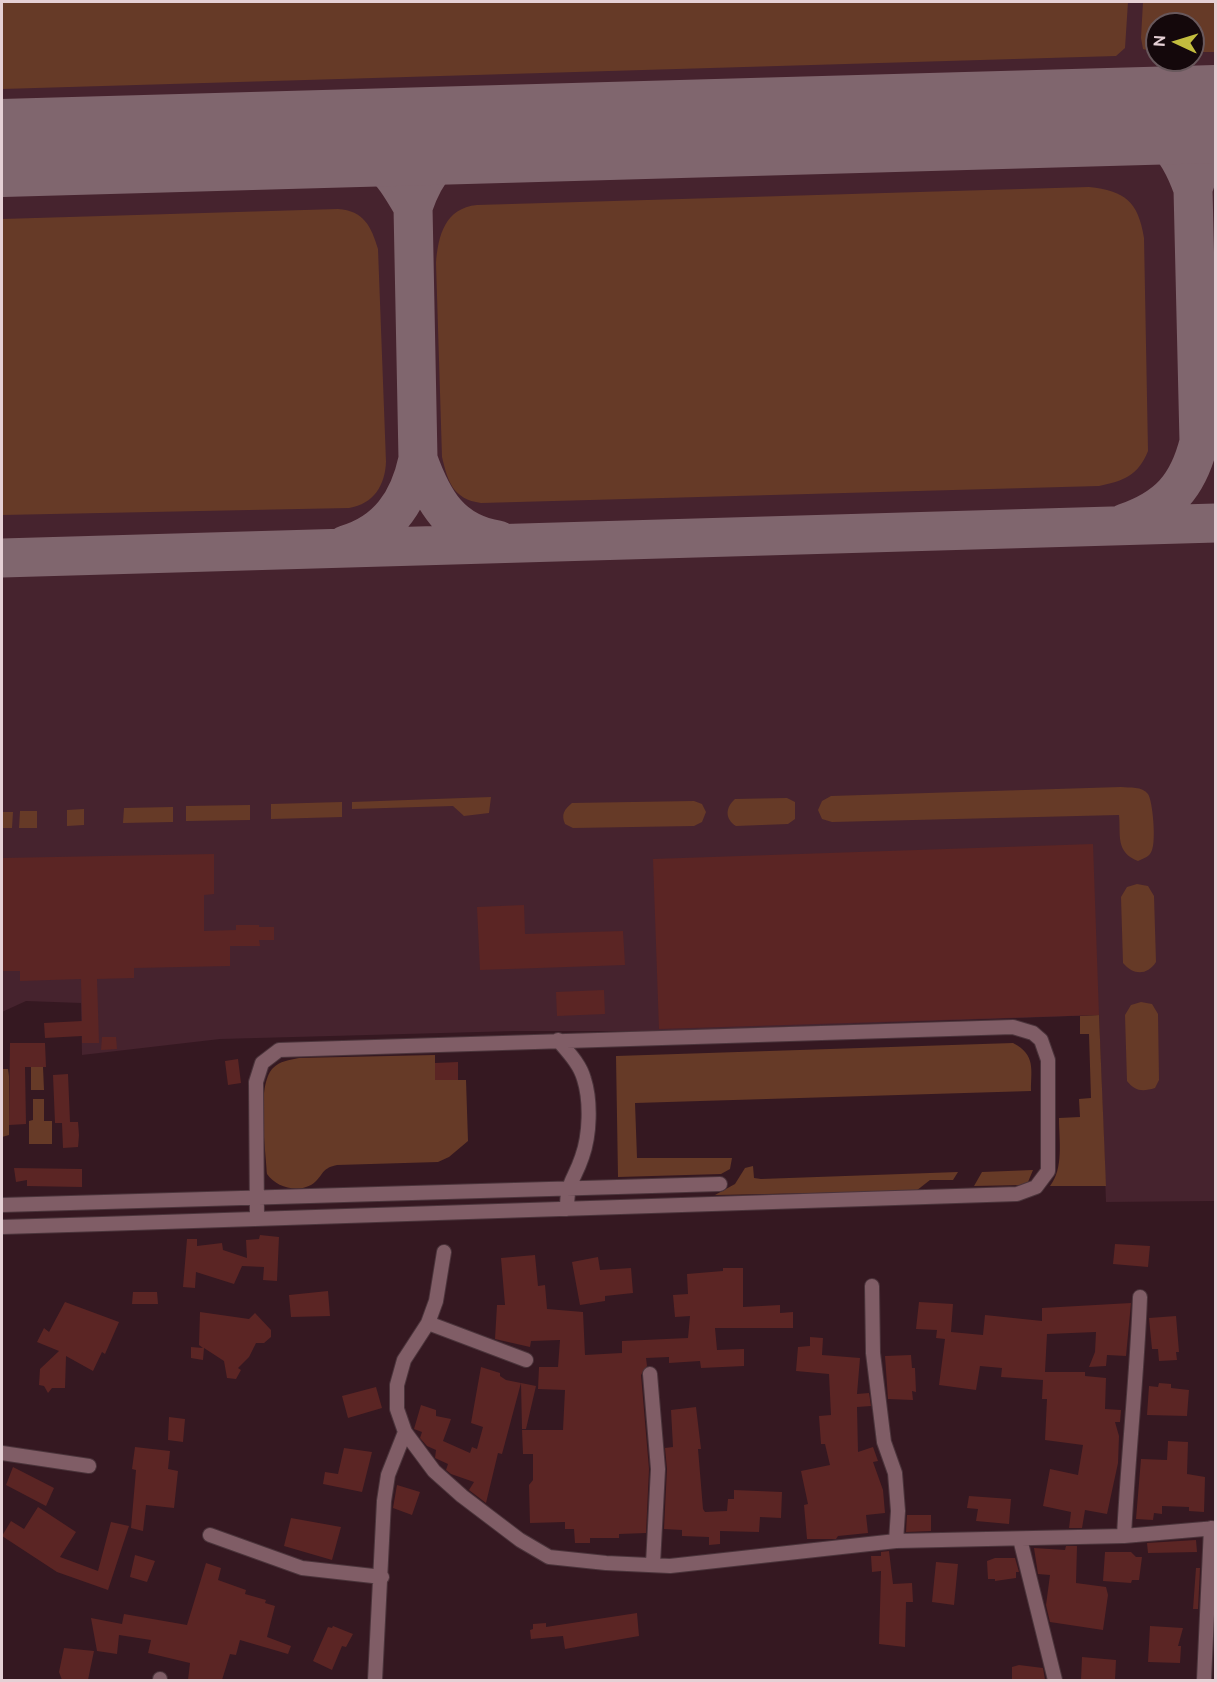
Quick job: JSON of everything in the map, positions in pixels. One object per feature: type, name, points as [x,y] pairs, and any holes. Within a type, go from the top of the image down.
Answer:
[{"type":"street","points":[[2,1227],[257,1219],[567,1209],[1027,1192],[1043,1180],[1049,1160],[1046,1050],[1034,1033],[1013,1027],[279,1050],[262,1063],[258,1072],[257,1219]]},
{"type":"street","points":[[558,1041],[574,1059],[584,1079],[587,1108],[584,1154],[567,1187],[567,1209]]},
{"type":"street","points":[[2,1205],[720,1184]]},
{"type":"street","points":[[444,1252],[436,1301],[428,1323],[405,1360],[398,1385],[397,1409],[405,1432],[434,1471],[462,1496],[520,1540],[549,1557],[670,1566],[896,1541],[1124,1536],[1213,1528],[1204,1680]]},
{"type":"street","points":[[872,1286],[873,1353],[884,1442],[895,1473],[898,1511],[896,1541]]},
{"type":"street","points":[[1124,1536],[1140,1297]]},
{"type":"street","points":[[428,1323],[526,1360]]},
{"type":"street","points":[[650,1374],[658,1469],[652,1564]]},
{"type":"street","points":[[375,1680],[382,1577],[384,1501],[388,1475],[405,1432]]},
{"type":"street","points":[[2,1453],[89,1466]]},
{"type":"street","points":[[210,1535],[302,1568],[382,1577]]},
{"type":"street","points":[[1020,1539],[1055,1680]]},
{"type":"shaded area","points":[[2,2],[1215,2],[1215,1201],[1106,1202],[1099,1015],[659,1031],[516,1031],[220,1039],[82,1055],[81,1003],[26,1001],[2,1012]]},
{"type":"shaded area","points":[[2,2],[1128,2],[1125,48],[1116,56],[2,89]]},
{"type":"shaded area","points":[[1143,2],[1215,2],[1215,52],[1205,52],[1205,12],[1145,12],[1145,50],[1141,38]]},
{"type":"shaded area","points":[[1089,187],[1112,191],[1128,200],[1138,215],[1144,238],[1148,451],[1140,466],[1129,476],[1099,486],[481,503],[464,498],[453,488],[442,457],[436,263],[441,234],[445,225],[457,212],[466,207]]},
{"type":"shaded area","points":[[338,209],[354,213],[365,221],[378,249],[386,462],[380,486],[371,498],[358,506],[349,508],[2,515],[2,219]]},
{"type":"shaded area","points":[[1121,787],[1143,790],[1148,794],[1151,805],[1154,830],[1152,850],[1150,854],[1138,861],[1122,848],[1119,815],[832,822],[822,819],[818,810],[822,801],[831,796]]},
{"type":"shaded area","points":[[491,797],[489,813],[464,816],[453,806],[352,809],[352,802]]},
{"type":"shaded area","points":[[787,798],[795,802],[795,819],[788,824],[736,826],[728,817],[729,806],[735,799]]},
{"type":"shaded area","points":[[694,801],[702,804],[706,812],[702,822],[694,826],[573,828],[565,824],[563,817],[565,810],[572,803]]},
{"type":"shaded area","points":[[342,802],[342,817],[271,819],[271,804]]},
{"type":"shaded area","points":[[250,805],[250,820],[186,821],[186,806]]},
{"type":"shaded area","points":[[173,807],[173,822],[123,823],[124,808]]},
{"type":"shaded area","points":[[84,809],[84,825],[67,826],[67,810]]},
{"type":"shaded area","points":[[20,811],[37,811],[37,828],[19,828]]},
{"type":"shaded area","points":[[2,812],[13,812],[12,828],[2,828]]},
{"type":"shaded area","points":[[1137,884],[1148,886],[1154,896],[1156,962],[1144,972],[1135,972],[1123,963],[1121,897],[1127,887]]},
{"type":"shaded area","points":[[1141,1002],[1152,1004],[1158,1014],[1159,1080],[1155,1088],[1146,1090],[1136,1089],[1127,1081],[1125,1015],[1131,1005]]},
{"type":"shaded area","points":[[1099,1015],[1106,1186],[1050,1186],[1059,1162],[1059,1118],[1080,1117],[1079,1099],[1091,1098],[1089,1034],[1080,1034],[1080,1016]]},
{"type":"shaded area","points":[[1013,1043],[1026,1052],[1031,1063],[1031,1091],[635,1103],[637,1158],[732,1158],[730,1169],[721,1174],[618,1177],[616,1056]]},
{"type":"shaded area","points":[[435,1055],[435,1080],[466,1080],[468,1141],[449,1157],[438,1162],[331,1166],[311,1185],[299,1188],[281,1185],[267,1174],[263,1103],[268,1076],[273,1068],[285,1061],[299,1058]]},
{"type":"shaded area","points":[[31,1067],[43,1067],[44,1090],[31,1090]]},
{"type":"shaded area","points":[[2,1069],[8,1069],[9,1076],[9,1135],[2,1137]]},
{"type":"shaded area","points":[[33,1099],[44,1099],[44,1121],[52,1121],[52,1144],[29,1144],[29,1121],[33,1120]]},
{"type":"shaded area","points":[[753,1166],[754,1178],[761,1179],[958,1172],[953,1180],[930,1180],[916,1191],[715,1195],[735,1184],[745,1168]]},
{"type":"shaded area","points":[[1033,1170],[1028,1182],[1022,1185],[974,1186],[982,1172]]},
{"type":"building","points":[[1093,844],[1099,1015],[659,1029],[653,859]]},
{"type":"building","points":[[214,854],[214,894],[204,895],[204,931],[236,930],[236,925],[259,925],[259,927],[274,927],[274,940],[259,940],[260,946],[230,946],[230,966],[134,968],[134,978],[97,979],[99,1043],[82,1043],[82,1036],[45,1038],[44,1023],[82,1021],[81,979],[20,981],[20,971],[2,971],[2,858]]},
{"type":"building","points":[[524,905],[525,934],[623,931],[625,965],[480,970],[477,907]]},
{"type":"building","points":[[604,990],[605,1014],[557,1016],[556,992]]},
{"type":"building","points":[[102,1037],[116,1037],[117,1049],[101,1050]]},
{"type":"building","points":[[10,1043],[45,1043],[46,1067],[25,1067],[26,1124],[9,1125]]},
{"type":"building","points":[[238,1059],[241,1083],[228,1085],[225,1061]]},
{"type":"building","points":[[458,1062],[458,1080],[435,1080],[435,1063]]},
{"type":"building","points":[[68,1074],[70,1122],[78,1122],[79,1135],[78,1147],[63,1148],[62,1123],[55,1123],[53,1075]]},
{"type":"building","points":[[14,1168],[82,1169],[82,1187],[27,1186],[27,1180],[16,1182]]},
{"type":"building","points":[[260,1235],[279,1237],[277,1281],[263,1280],[264,1267],[242,1266],[234,1284],[196,1272],[195,1288],[183,1287],[187,1239],[197,1239],[197,1246],[222,1243],[223,1250],[247,1258],[246,1240],[259,1239]]},
{"type":"building","points":[[1115,1244],[1150,1246],[1148,1267],[1113,1264]]},
{"type":"building","points":[[535,1255],[538,1286],[545,1285],[547,1309],[583,1312],[585,1355],[622,1353],[622,1341],[688,1338],[690,1316],[675,1317],[673,1295],[688,1294],[687,1274],[723,1271],[723,1268],[743,1268],[743,1307],[780,1305],[780,1313],[793,1312],[793,1328],[715,1328],[717,1350],[744,1349],[744,1366],[701,1368],[700,1361],[669,1363],[669,1357],[646,1358],[647,1366],[641,1375],[649,1469],[646,1533],[619,1534],[619,1538],[590,1538],[590,1543],[575,1543],[574,1529],[565,1529],[565,1522],[530,1523],[529,1485],[533,1480],[533,1454],[523,1454],[522,1430],[563,1430],[565,1390],[538,1389],[539,1367],[558,1367],[560,1340],[531,1341],[530,1347],[495,1339],[497,1305],[505,1305],[501,1258]]},
{"type":"building","points":[[598,1257],[600,1270],[631,1268],[633,1293],[605,1296],[605,1301],[580,1305],[572,1262]]},
{"type":"building","points":[[328,1291],[330,1316],[291,1317],[289,1295]]},
{"type":"building","points":[[133,1292],[157,1292],[158,1304],[132,1304]]},
{"type":"building","points":[[65,1302],[119,1322],[105,1354],[102,1352],[93,1371],[66,1356],[65,1388],[52,1388],[48,1393],[44,1386],[39,1385],[40,1369],[59,1351],[37,1342],[44,1328],[49,1332]]},
{"type":"building","points":[[919,1302],[953,1304],[951,1332],[983,1335],[985,1315],[1042,1321],[1042,1308],[1131,1303],[1126,1356],[1107,1355],[1106,1366],[1089,1367],[1095,1352],[1096,1332],[1047,1334],[1045,1372],[1085,1372],[1085,1376],[1106,1378],[1105,1409],[1121,1410],[1120,1422],[1115,1422],[1119,1436],[1118,1463],[1107,1514],[1085,1510],[1082,1528],[1069,1528],[1071,1512],[1043,1506],[1050,1469],[1078,1475],[1083,1445],[1045,1440],[1047,1399],[1042,1399],[1043,1380],[1001,1377],[1002,1368],[980,1366],[976,1390],[939,1385],[945,1339],[936,1338],[937,1330],[916,1329]]},
{"type":"building","points":[[200,1312],[249,1319],[255,1313],[271,1330],[271,1337],[264,1343],[256,1343],[249,1357],[238,1368],[241,1370],[236,1379],[227,1378],[224,1361],[204,1348],[203,1360],[191,1358],[191,1347],[203,1348],[199,1345]]},
{"type":"building","points":[[1176,1316],[1179,1352],[1176,1352],[1177,1360],[1159,1361],[1158,1349],[1152,1349],[1149,1318]]},
{"type":"building","points":[[810,1337],[823,1338],[822,1355],[860,1358],[857,1394],[869,1393],[871,1406],[857,1407],[858,1452],[873,1447],[878,1461],[873,1462],[883,1490],[885,1513],[866,1515],[868,1533],[838,1536],[836,1539],[807,1539],[804,1505],[808,1504],[801,1471],[830,1465],[825,1444],[821,1444],[819,1416],[831,1415],[829,1374],[796,1371],[798,1347],[810,1346]]},
{"type":"building","points":[[911,1355],[912,1368],[915,1368],[916,1392],[912,1391],[913,1400],[888,1399],[885,1356]]},
{"type":"building","points":[[481,1367],[500,1373],[500,1376],[506,1380],[521,1383],[502,1454],[498,1453],[486,1503],[469,1490],[474,1482],[446,1470],[448,1464],[435,1458],[436,1450],[427,1446],[420,1438],[422,1432],[414,1429],[421,1405],[436,1410],[436,1416],[451,1419],[443,1441],[470,1453],[472,1447],[477,1449],[483,1427],[471,1423]]},
{"type":"building","points":[[521,1383],[536,1386],[526,1429],[522,1429]]},
{"type":"building","points":[[1159,1383],[1171,1384],[1171,1388],[1189,1390],[1187,1416],[1147,1415],[1149,1386],[1158,1387]]},
{"type":"building","points":[[376,1387],[382,1408],[348,1418],[342,1396]]},
{"type":"building","points":[[696,1407],[701,1449],[698,1449],[703,1509],[705,1512],[727,1511],[728,1499],[734,1499],[734,1490],[782,1492],[781,1518],[760,1517],[759,1532],[720,1531],[720,1544],[709,1545],[709,1537],[682,1536],[682,1530],[664,1529],[667,1469],[665,1448],[673,1447],[671,1410]]},
{"type":"building","points":[[169,1417],[185,1419],[183,1442],[168,1440]]},
{"type":"building","points":[[1168,1441],[1188,1442],[1187,1474],[1205,1477],[1204,1512],[1189,1511],[1189,1507],[1162,1506],[1162,1514],[1154,1513],[1153,1520],[1136,1519],[1141,1459],[1167,1460]]},
{"type":"building","points":[[135,1447],[170,1451],[168,1469],[178,1471],[174,1508],[146,1505],[143,1531],[131,1528],[136,1470],[132,1469]]},
{"type":"building","points":[[344,1448],[372,1452],[362,1492],[323,1484],[325,1472],[338,1474]]},
{"type":"building","points":[[13,1467],[54,1488],[46,1506],[6,1485]]},
{"type":"building","points":[[397,1485],[420,1492],[412,1515],[393,1508]]},
{"type":"building","points":[[969,1496],[1011,1499],[1009,1524],[976,1521],[978,1509],[967,1508]]},
{"type":"building","points":[[38,1507],[76,1532],[60,1557],[98,1571],[111,1522],[129,1526],[108,1590],[57,1572],[2,1536],[11,1521],[24,1529]]},
{"type":"building","points":[[907,1515],[931,1515],[931,1531],[906,1532]]},
{"type":"building","points":[[291,1518],[341,1527],[332,1560],[284,1546]]},
{"type":"building","points":[[1196,1540],[1197,1552],[1148,1553],[1147,1543]]},
{"type":"building","points":[[1066,1546],[1077,1546],[1076,1583],[1106,1587],[1108,1595],[1103,1630],[1050,1622],[1046,1605],[1050,1575],[1038,1574],[1034,1548],[1065,1550]]},
{"type":"building","points":[[889,1551],[893,1584],[912,1583],[913,1602],[906,1602],[905,1647],[879,1644],[881,1571],[872,1572],[871,1556],[881,1556],[881,1552]]},
{"type":"building","points":[[1105,1552],[1131,1552],[1136,1557],[1142,1557],[1139,1580],[1132,1580],[1131,1583],[1103,1581]]},
{"type":"building","points":[[135,1555],[155,1561],[147,1582],[130,1577]]},
{"type":"building","points":[[995,1558],[1015,1558],[1019,1572],[1016,1572],[1016,1578],[995,1581],[995,1579],[988,1579],[987,1561]]},
{"type":"building","points":[[936,1562],[958,1564],[954,1605],[932,1602]]},
{"type":"building","points":[[206,1563],[221,1568],[218,1580],[246,1590],[245,1594],[266,1600],[265,1603],[275,1606],[267,1637],[291,1646],[288,1654],[240,1640],[236,1655],[230,1654],[222,1680],[188,1680],[190,1663],[148,1653],[151,1640],[119,1635],[117,1654],[97,1651],[91,1618],[122,1624],[124,1614],[187,1625]]},
{"type":"building","points":[[1196,1568],[1200,1568],[1198,1609],[1193,1609]]},
{"type":"building","points":[[637,1613],[639,1636],[565,1649],[563,1636],[531,1639],[530,1630],[533,1629],[533,1624],[546,1623],[546,1627]]},
{"type":"building","points":[[333,1626],[353,1634],[346,1647],[342,1646],[332,1670],[313,1661],[328,1627]]},
{"type":"building","points":[[1150,1626],[1183,1628],[1178,1646],[1181,1646],[1180,1663],[1148,1662]]},
{"type":"building","points":[[64,1648],[94,1651],[88,1680],[62,1680],[59,1672]]},
{"type":"building","points":[[1082,1657],[1116,1660],[1115,1680],[1081,1680]]},
{"type":"building","points":[[1019,1665],[1043,1668],[1045,1680],[1012,1680],[1012,1667]]},
{"type":"taxiway","points":[[1104,117],[1137,125],[1161,137],[1179,158],[1193,189]]},
{"type":"taxiway","points":[[413,207],[424,180],[431,170],[448,154],[484,135]]},
{"type":"taxiway","points":[[331,140],[372,156],[381,163],[397,180],[413,207],[418,459],[430,488],[446,513],[468,530],[498,540]]},
{"type":"taxiway","points":[[1125,523],[1153,510],[1174,493],[1189,471],[1199,442],[1193,189],[1203,158],[1216,141]]},
{"type":"taxiway","points":[[345,545],[360,540],[385,524],[402,502],[418,459]]},
{"type":"taxiway","points":[[2,558],[1216,523]]},
{"type":"runway","points":[[2,148],[1216,114]]}]
